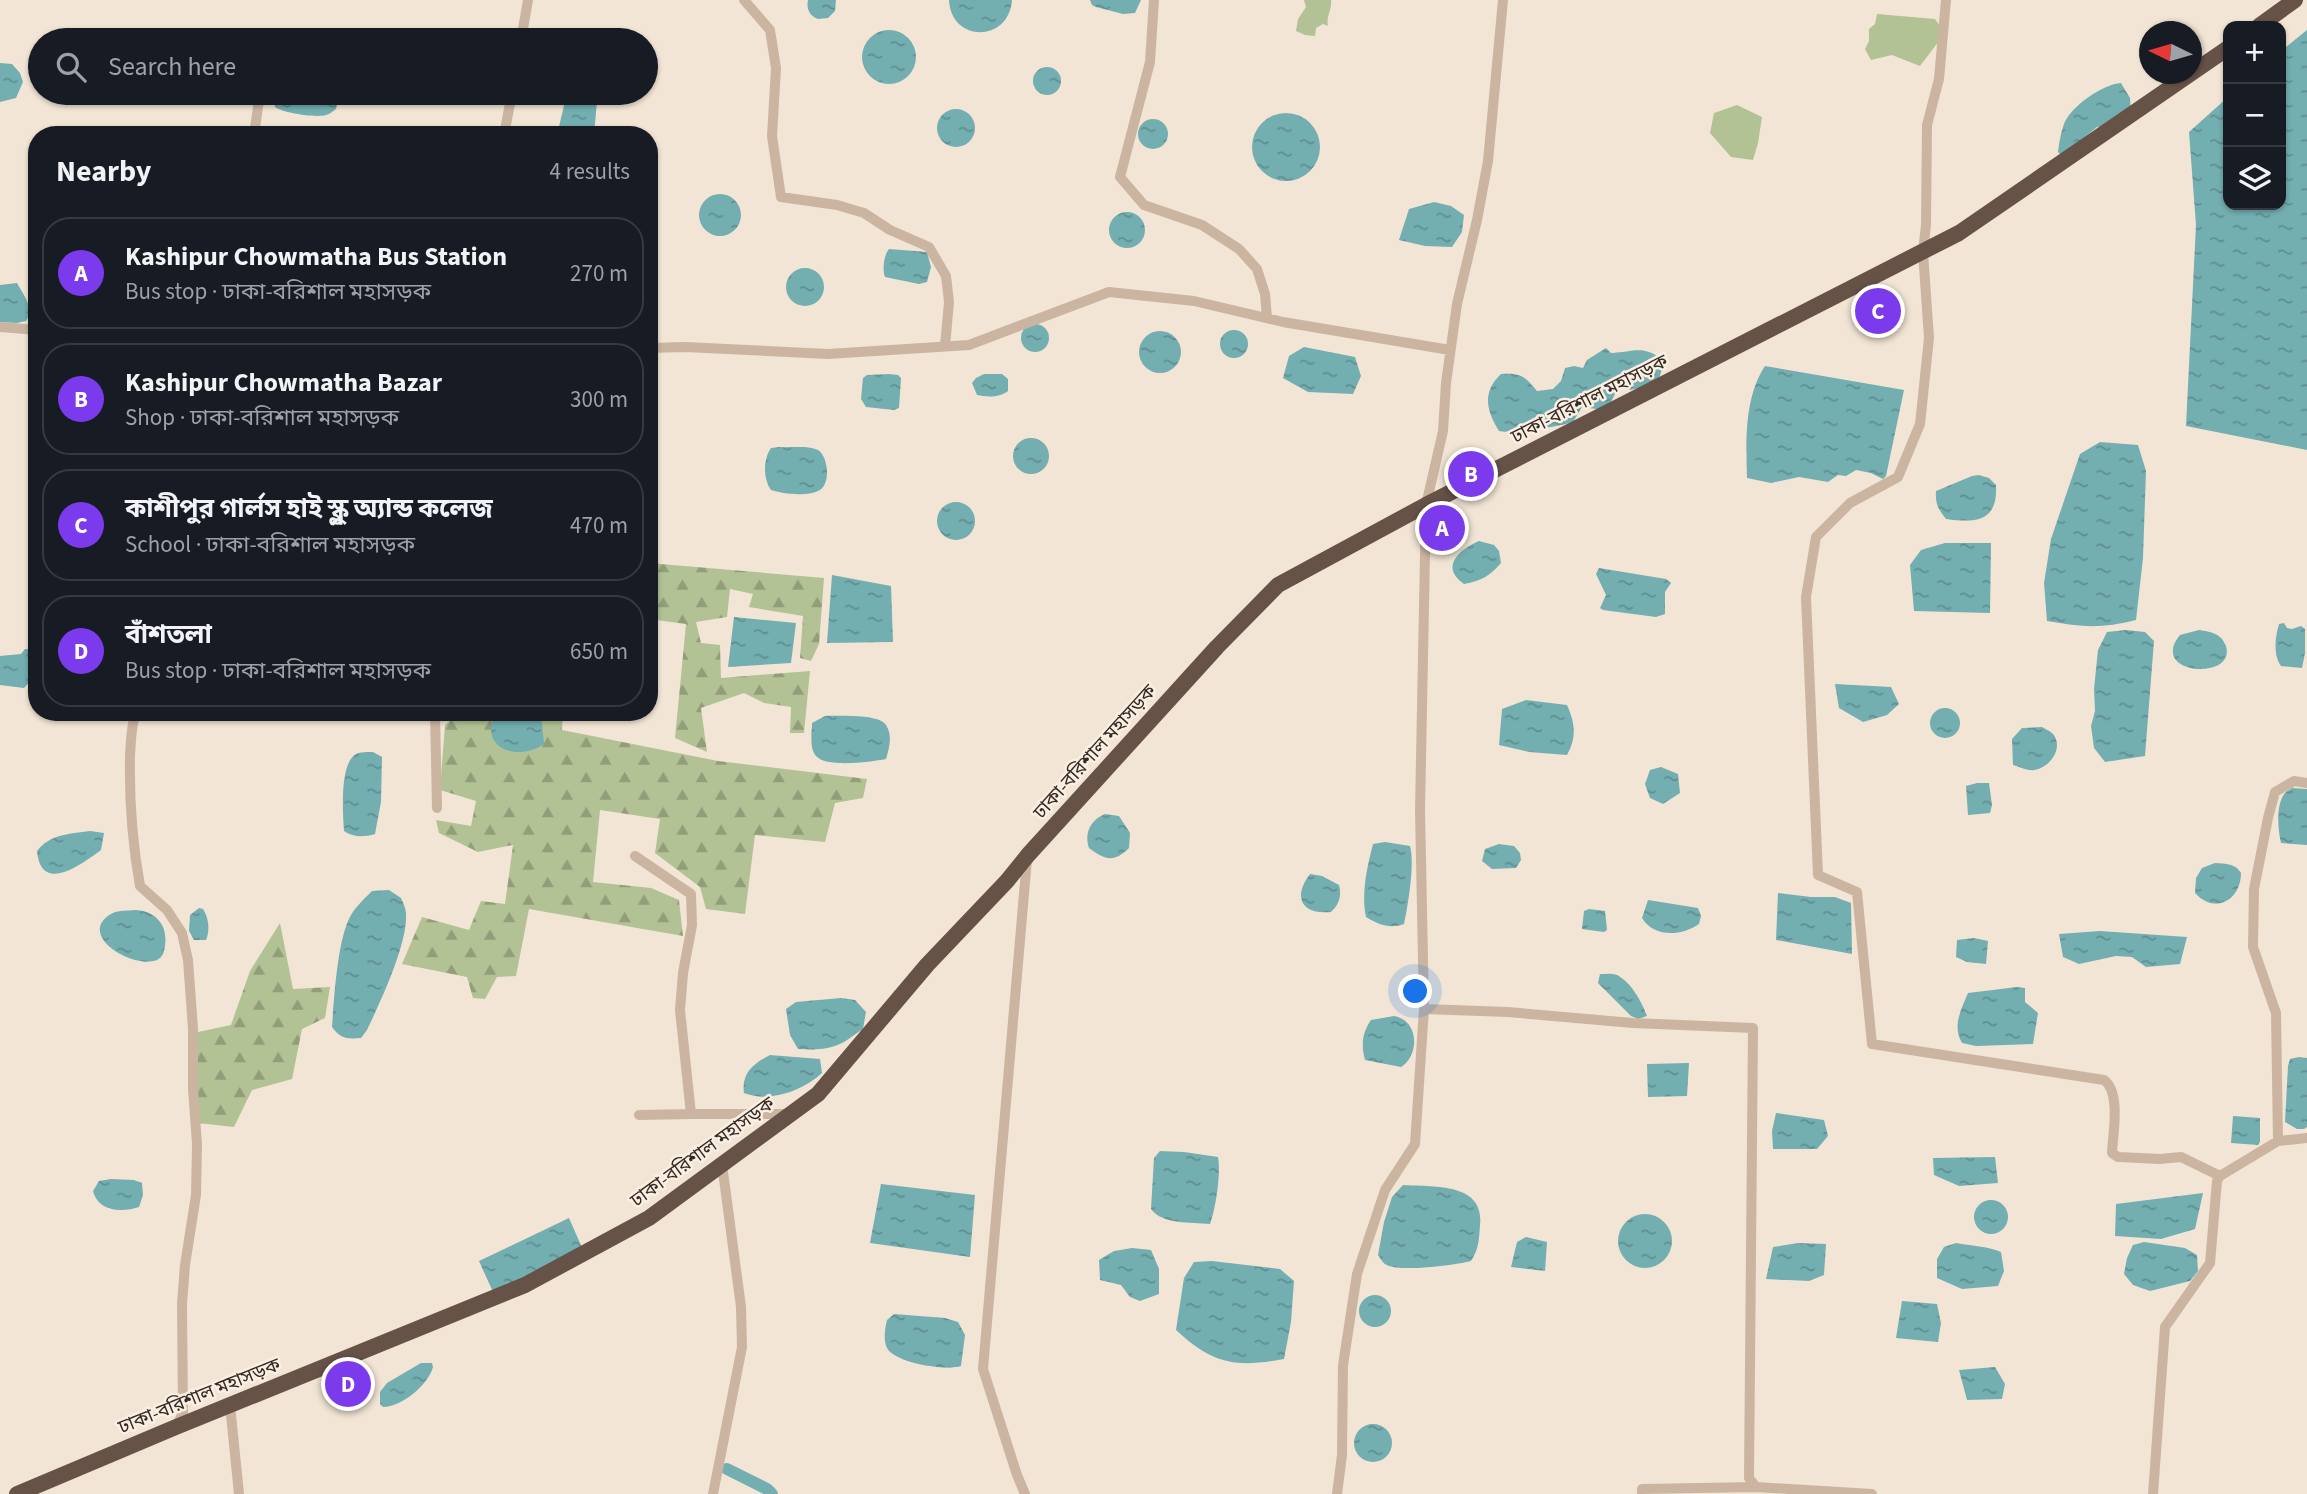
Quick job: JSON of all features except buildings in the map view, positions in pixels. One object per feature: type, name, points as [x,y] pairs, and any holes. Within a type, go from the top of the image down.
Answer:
[{"type":"highway","points":[[2266,21],[2295,0]]},
{"type":"highway","name":"ঢাকা-বরিশাল মহাসড়ক","points":[[17,1494],[525,1285],[649,1218],[817,1094],[927,965],[1278,584],[1426,505],[1959,233],[2223,51]]},
{"type":"street","points":[[523,28],[528,0]]},
{"type":"street","points":[[744,0],[770,30],[776,68],[772,136],[781,197],[837,205],[864,213],[890,230],[929,247],[946,276],[948,302],[945,346]]},
{"type":"street","points":[[1154,0],[1150,62],[1120,177],[1144,205],[1202,225],[1239,249],[1257,269],[1265,294],[1267,318]]},
{"type":"street","points":[[1337,1494],[1342,1455],[1343,1365],[1357,1274],[1385,1190],[1415,1144],[1424,1009],[1420,810],[1426,505],[1443,431],[1446,383],[1457,303],[1488,161],[1503,0]]},
{"type":"street","points":[[1946,0],[1939,79],[1927,125],[1926,225],[1923,252],[1929,338],[1920,424],[1898,477],[1850,503],[1816,537],[1806,597],[1818,875],[1857,892],[1872,1044],[2104,1080],[2111,1085],[2115,1099],[2112,1153],[2118,1157],[2180,1157],[2220,1176]]},
{"type":"street","points":[[255,126],[258,105]]},
{"type":"street","points":[[506,126],[510,105]]},
{"type":"street","points":[[658,348],[828,354],[969,345],[1109,292],[1194,301],[1267,318],[1450,350]]},
{"type":"street","points":[[0,327],[28,329]]},
{"type":"street","points":[[133,721],[129,808],[140,886],[167,910],[181,933],[188,960],[193,1029],[196,1195],[182,1304],[183,1413],[176,1427]]},
{"type":"street","points":[[435,721],[437,808]]},
{"type":"street","points":[[2278,1141],[2276,1013],[2253,947],[2253,888],[2275,792],[2294,781],[2307,783]]},
{"type":"street","points":[[1025,1494],[983,1369],[1028,855]]},
{"type":"street","points":[[635,856],[691,894],[692,925],[683,973],[680,1010],[691,1114]]},
{"type":"street","points":[[1424,1009],[1753,1028],[1749,1478],[1756,1487]]},
{"type":"street","points":[[639,1115],[790,1114],[793,1111]]},
{"type":"street","points":[[2153,1494],[2165,1327],[2210,1263],[2217,1181],[2220,1176],[2278,1141],[2307,1138]]},
{"type":"street","points":[[713,1494],[742,1347],[741,1307],[722,1164]]},
{"type":"street","points":[[230,1405],[239,1494]]},
{"type":"street","points":[[1642,1494],[1642,1489],[1756,1487],[1872,1494]]},
{"type":"green space","points":[[1304,0],[1331,0],[1328,26],[1323,24],[1316,28],[1315,36],[1296,31],[1298,19],[1306,7]]},
{"type":"green space","points":[[1877,14],[1935,19],[1945,33],[1920,66],[1892,55],[1871,60],[1865,49],[1869,41],[1869,29],[1875,24]]},
{"type":"green space","points":[[1737,105],[1762,117],[1753,160],[1731,157],[1710,133],[1714,113]]},
{"type":"green space","points":[[658,564],[824,578],[819,644],[811,661],[800,658],[803,616],[749,607],[753,594],[730,589],[727,617],[696,622],[701,643],[720,645],[721,678],[810,671],[804,733],[790,733],[791,707],[764,703],[744,693],[701,708],[707,752],[675,738],[686,624],[658,620]]},
{"type":"green space","points":[[450,721],[562,721],[562,730],[718,761],[867,779],[863,798],[835,803],[825,842],[755,835],[745,914],[706,909],[700,887],[655,853],[660,819],[600,810],[593,882],[651,888],[679,900],[683,936],[529,909],[516,976],[497,977],[485,999],[473,998],[467,977],[402,964],[422,917],[469,930],[481,901],[505,904],[513,845],[478,852],[439,833],[436,820],[471,826],[476,801],[440,790],[445,725]]},
{"type":"green space","points":[[280,923],[293,989],[330,987],[325,1018],[302,1029],[292,1079],[252,1090],[234,1127],[198,1123],[198,1032],[231,1025],[250,971]]},
{"type":"water","points":[[808,0],[836,0],[835,11],[828,18],[818,19],[809,12]]},
{"type":"water","points":[[949,0],[1012,0],[1009,14],[1001,24],[980,32],[959,24],[952,14]]},
{"type":"water","points":[[1090,0],[1141,0],[1135,13],[1123,14],[1096,7]]},
{"type":"water","points":[[889,30],[908,38],[916,57],[908,76],[889,84],[870,76],[862,57],[870,38]]},
{"type":"water","points":[[2307,30],[2307,450],[2186,426],[2196,225],[2189,132],[2223,101],[2223,210],[2286,210],[2286,47]]},
{"type":"water","points":[[0,63],[12,64],[20,73],[23,82],[16,98],[0,102]]},
{"type":"water","points":[[1047,67],[1057,71],[1061,81],[1057,91],[1047,95],[1037,91],[1033,81],[1037,71]]},
{"type":"water","points":[[2121,83],[2130,98],[2131,112],[2108,126],[2097,127],[2065,153],[2060,154],[2060,138],[2067,117],[2097,92]]},
{"type":"water","points":[[337,105],[336,109],[321,116],[292,113],[275,107]]},
{"type":"water","points":[[564,105],[597,105],[595,126],[559,126]]},
{"type":"water","points":[[956,109],[969,115],[975,128],[969,141],[956,147],[943,141],[937,128],[943,115]]},
{"type":"water","points":[[1286,113],[1299,116],[1310,123],[1317,134],[1320,147],[1317,160],[1310,171],[1299,178],[1286,181],[1273,178],[1262,171],[1255,160],[1252,147],[1255,134],[1262,123],[1273,116]]},
{"type":"water","points":[[1153,119],[1164,123],[1168,134],[1164,145],[1153,149],[1142,145],[1138,134],[1142,123]]},
{"type":"water","points":[[720,194],[735,200],[741,215],[735,230],[720,236],[705,230],[699,215],[705,200]]},
{"type":"water","points":[[1434,202],[1451,206],[1464,215],[1462,232],[1452,247],[1425,246],[1399,240],[1409,209]]},
{"type":"water","points":[[1127,212],[1140,217],[1145,230],[1140,243],[1127,248],[1114,243],[1109,230],[1114,217]]},
{"type":"water","points":[[889,249],[927,252],[931,267],[927,282],[919,284],[885,277],[884,262]]},
{"type":"water","points":[[805,268],[819,273],[824,287],[819,301],[805,306],[791,301],[786,287],[791,273]]},
{"type":"water","points":[[17,283],[28,302],[26,321],[0,322],[0,285]]},
{"type":"water","points":[[1035,324],[1045,328],[1049,338],[1045,348],[1035,352],[1025,348],[1021,338],[1025,328]]},
{"type":"water","points":[[1234,330],[1244,334],[1248,344],[1244,354],[1234,358],[1224,354],[1220,344],[1224,334]]},
{"type":"water","points":[[1160,331],[1175,337],[1181,352],[1175,367],[1160,373],[1145,367],[1139,352],[1145,337]]},
{"type":"water","points":[[1304,347],[1355,357],[1361,376],[1353,394],[1308,392],[1283,378],[1289,356]]},
{"type":"water","points":[[1606,348],[1611,353],[1639,350],[1650,352],[1664,361],[1660,376],[1654,385],[1630,390],[1618,388],[1611,402],[1603,410],[1582,407],[1573,422],[1499,431],[1491,416],[1488,401],[1491,388],[1501,374],[1522,376],[1537,391],[1553,389],[1561,381],[1565,368],[1583,368],[1587,360]]},
{"type":"water","points":[[1765,366],[1904,390],[1886,476],[1883,479],[1856,470],[1846,476],[1838,475],[1828,482],[1799,477],[1771,483],[1747,478],[1750,406],[1758,378]]},
{"type":"water","points":[[889,374],[901,378],[899,408],[894,410],[866,407],[861,399],[863,378],[867,375]]},
{"type":"water","points":[[984,374],[1002,374],[1008,379],[1008,391],[997,396],[977,395],[972,383]]},
{"type":"water","points":[[1031,438],[1044,443],[1049,456],[1044,469],[1031,474],[1018,469],[1013,456],[1018,443]]},
{"type":"water","points":[[2100,442],[2138,445],[2146,471],[2143,558],[2136,620],[2092,626],[2047,621],[2044,583],[2051,539],[2080,454]]},
{"type":"water","points":[[771,448],[818,450],[824,458],[827,470],[823,487],[815,492],[802,494],[771,490],[766,480],[765,463]]},
{"type":"water","points":[[1979,475],[1989,478],[1996,485],[1996,497],[1989,513],[1976,520],[1946,519],[1938,506],[1936,491]]},
{"type":"water","points":[[956,502],[970,507],[975,521],[970,535],[956,540],[942,535],[937,521],[942,507]]},
{"type":"water","points":[[1479,541],[1494,545],[1499,551],[1501,563],[1485,577],[1464,584],[1453,571],[1455,559]]},
{"type":"water","points":[[1945,543],[1991,543],[1990,613],[1914,611],[1910,565],[1921,550]]},
{"type":"water","points":[[1599,568],[1666,579],[1671,583],[1665,592],[1665,614],[1656,617],[1600,608],[1606,595],[1596,574]]},
{"type":"water","points":[[832,575],[891,586],[893,642],[827,643]]},
{"type":"water","points":[[734,617],[796,623],[791,663],[728,667]]},
{"type":"water","points":[[2284,623],[2287,628],[2301,626],[2305,629],[2302,668],[2281,666],[2278,662],[2276,634],[2279,624]]},
{"type":"water","points":[[2199,630],[2215,634],[2224,642],[2226,656],[2221,663],[2202,669],[2191,668],[2175,658],[2173,648],[2180,635]]},
{"type":"water","points":[[2107,632],[2145,632],[2154,641],[2145,756],[2105,762],[2094,748],[2091,726],[2095,711],[2098,650]]},
{"type":"water","points":[[28,649],[28,684],[24,688],[0,685],[0,656],[21,654]]},
{"type":"water","points":[[1835,684],[1891,687],[1899,704],[1887,715],[1863,722],[1839,708]]},
{"type":"water","points":[[1526,700],[1567,705],[1574,730],[1567,755],[1529,752],[1499,745],[1502,709]]},
{"type":"water","points":[[1945,708],[1955,713],[1960,723],[1955,733],[1945,738],[1935,733],[1930,723],[1935,713]]},
{"type":"water","points":[[825,716],[858,716],[882,721],[890,738],[886,759],[860,763],[821,760],[814,753],[812,745],[812,723]]},
{"type":"water","points":[[493,721],[542,721],[544,744],[522,752],[502,748],[492,734]]},
{"type":"water","points":[[2042,727],[2055,737],[2055,755],[2046,765],[2035,770],[2013,765],[2012,739],[2022,728]]},
{"type":"water","points":[[373,752],[382,757],[381,802],[375,834],[355,836],[344,831],[344,778],[351,759],[356,754]]},
{"type":"water","points":[[1661,767],[1678,774],[1680,793],[1663,804],[1650,798],[1645,784],[1650,770]]},
{"type":"water","points":[[1989,783],[1992,805],[1990,813],[1968,815],[1966,786]]},
{"type":"water","points":[[2292,788],[2307,789],[2307,845],[2281,843],[2279,807],[2284,795]]},
{"type":"water","points":[[1105,814],[1119,816],[1130,833],[1129,848],[1114,858],[1100,855],[1089,848],[1088,833],[1092,824]]},
{"type":"water","points":[[90,831],[104,833],[101,850],[84,862],[54,874],[46,871],[40,864],[37,851],[48,841]]},
{"type":"water","points":[[1385,842],[1410,846],[1411,853],[1410,885],[1404,924],[1394,926],[1380,924],[1366,917],[1364,899],[1373,844]]},
{"type":"water","points":[[1499,844],[1514,846],[1520,853],[1521,860],[1516,868],[1492,869],[1482,861],[1485,849]]},
{"type":"water","points":[[2215,863],[2233,866],[2239,870],[2240,883],[2232,897],[2226,901],[2211,903],[2195,893],[2196,878],[2202,868]]},
{"type":"water","points":[[1310,874],[1322,876],[1339,885],[1339,900],[1331,912],[1313,911],[1303,903],[1302,890]]},
{"type":"water","points":[[389,890],[401,898],[406,912],[403,941],[386,989],[367,1030],[361,1038],[345,1037],[332,1027],[344,932],[358,905],[372,891]]},
{"type":"water","points":[[1778,893],[1835,897],[1851,903],[1852,954],[1776,940]]},
{"type":"water","points":[[1648,900],[1698,908],[1701,916],[1699,924],[1677,933],[1654,929],[1642,918]]},
{"type":"water","points":[[199,908],[203,909],[208,920],[206,940],[194,940],[189,931],[190,915]]},
{"type":"water","points":[[135,910],[155,916],[165,932],[164,952],[157,960],[146,962],[121,955],[103,939],[100,930],[103,921],[115,912]]},
{"type":"water","points":[[1584,911],[1605,911],[1607,930],[1604,932],[1582,929]]},
{"type":"water","points":[[2100,931],[2187,937],[2180,964],[2146,967],[2132,957],[2116,956],[2079,964],[2063,957],[2059,934]]},
{"type":"water","points":[[1974,938],[1988,941],[1986,964],[1967,962],[1956,957],[1957,940]]},
{"type":"water","points":[[1600,974],[1615,974],[1627,982],[1647,1016],[1638,1019],[1631,1016],[1598,983]]},
{"type":"water","points":[[2025,988],[2025,1002],[2038,1013],[2033,1044],[1976,1046],[1962,1043],[1958,1024],[1968,993]]},
{"type":"water","points":[[841,998],[855,1000],[866,1012],[863,1029],[833,1047],[798,1049],[790,1035],[786,1009],[796,1002]]},
{"type":"water","points":[[1394,1016],[1408,1024],[1414,1038],[1414,1047],[1407,1062],[1401,1067],[1365,1060],[1363,1039],[1371,1020]]},
{"type":"water","points":[[770,1055],[820,1059],[822,1073],[785,1094],[764,1097],[744,1093],[747,1074]]},
{"type":"water","points":[[2307,1058],[2307,1127],[2304,1129],[2297,1129],[2285,1122],[2288,1066],[2290,1059]]},
{"type":"water","points":[[1689,1063],[1687,1096],[1648,1097],[1647,1064]]},
{"type":"water","points":[[1776,1113],[1824,1120],[1828,1136],[1817,1149],[1773,1149],[1772,1131]]},
{"type":"water","points":[[2233,1116],[2260,1118],[2258,1145],[2231,1143]]},
{"type":"water","points":[[1160,1151],[1218,1157],[1217,1190],[1210,1224],[1170,1220],[1151,1209],[1154,1158]]},
{"type":"water","points":[[1995,1157],[1998,1183],[1959,1186],[1934,1175],[1933,1158]]},
{"type":"water","points":[[111,1179],[142,1183],[143,1195],[139,1207],[118,1210],[100,1203],[93,1191],[99,1181]]},
{"type":"water","points":[[881,1184],[975,1195],[970,1257],[870,1243]]},
{"type":"water","points":[[1403,1185],[1441,1187],[1465,1194],[1474,1201],[1479,1211],[1480,1225],[1477,1248],[1471,1261],[1414,1268],[1392,1267],[1383,1263],[1378,1255],[1384,1222],[1392,1197]]},
{"type":"water","points":[[2203,1193],[2195,1229],[2161,1239],[2115,1236],[2116,1204]]},
{"type":"water","points":[[1991,1200],[2003,1205],[2008,1217],[2003,1229],[1991,1234],[1979,1229],[1974,1217],[1979,1205]]},
{"type":"water","points":[[1645,1214],[1664,1222],[1672,1241],[1664,1260],[1645,1268],[1626,1260],[1618,1241],[1626,1222]]},
{"type":"water","points":[[569,1218],[583,1250],[493,1292],[479,1261]]},
{"type":"water","points":[[1526,1237],[1547,1242],[1545,1271],[1511,1267],[1517,1242]]},
{"type":"water","points":[[2144,1242],[2185,1248],[2197,1255],[2198,1271],[2190,1281],[2150,1291],[2133,1285],[2124,1274],[2127,1258],[2133,1245]]},
{"type":"water","points":[[1798,1243],[1826,1244],[1824,1275],[1809,1281],[1766,1279],[1773,1247]]},
{"type":"water","points":[[1956,1243],[2001,1252],[2004,1271],[1998,1286],[1962,1289],[1937,1278],[1937,1259],[1944,1247]]},
{"type":"water","points":[[1132,1248],[1151,1250],[1159,1269],[1159,1294],[1140,1301],[1130,1297],[1121,1285],[1100,1280],[1099,1260],[1114,1251]]},
{"type":"water","points":[[1212,1261],[1280,1269],[1294,1281],[1291,1322],[1284,1359],[1252,1363],[1226,1361],[1201,1350],[1176,1330],[1184,1278],[1194,1262]]},
{"type":"water","points":[[1375,1295],[1387,1299],[1391,1311],[1387,1323],[1375,1327],[1363,1323],[1359,1311],[1363,1299]]},
{"type":"water","points":[[1902,1301],[1937,1304],[1941,1323],[1938,1342],[1896,1338]]},
{"type":"water","points":[[894,1314],[945,1318],[958,1322],[965,1335],[961,1366],[944,1367],[910,1362],[892,1353],[887,1348],[885,1334],[887,1320]]},
{"type":"water","points":[[421,1363],[432,1363],[433,1367],[420,1388],[406,1399],[383,1407],[380,1404],[380,1392],[387,1383]]},
{"type":"water","points":[[1995,1367],[2005,1384],[2002,1399],[1967,1400],[1959,1370]]},
{"type":"water","points":[[1373,1424],[1387,1429],[1392,1443],[1387,1457],[1373,1462],[1359,1457],[1354,1443],[1359,1429]]},
{"type":"waterway","points":[[727,1469],[772,1494]]},
{"type":"place","name":"কাশীপুর গার্লস হাই স্কুল অ্যান্ড কলেজ","points":[[1878,311]]},
{"type":"place","name":"Kashipur Chowmatha Bazar","points":[[1471,474]]},
{"type":"place","name":"Kashipur Chowmatha Bus Station","points":[[1442,528]]},
{"type":"place","name":"বাঁশতলা","points":[[348,1384]]}]
